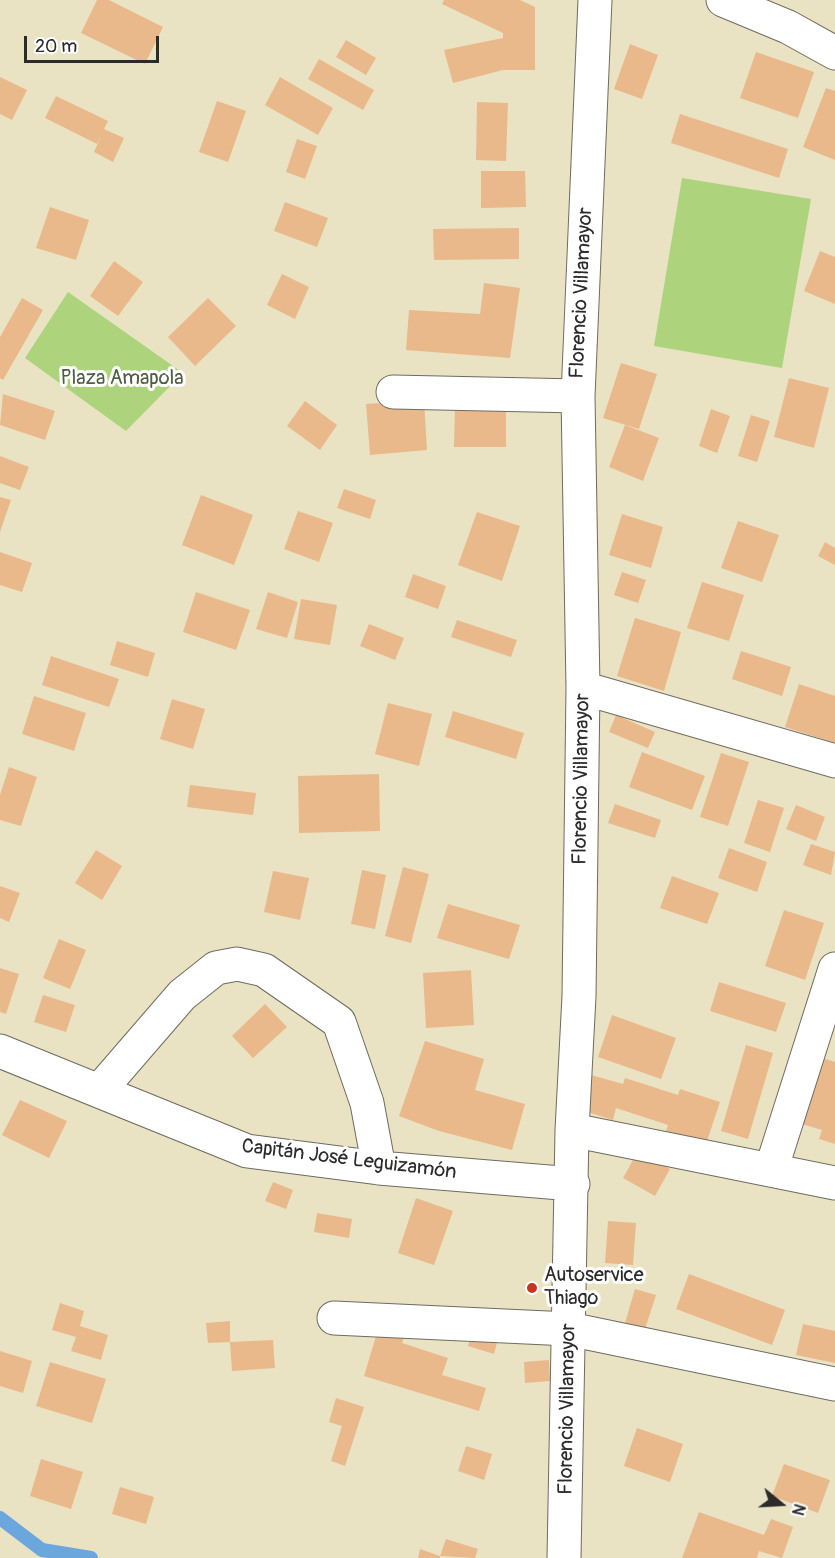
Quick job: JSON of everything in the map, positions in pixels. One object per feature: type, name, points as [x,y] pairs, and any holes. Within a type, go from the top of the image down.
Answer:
[{"type":"street","name":"Florencio Villamayor","points":[[564,1558],[573,1184],[572,1130],[579,996],[583,687],[578,396],[595,0]]},
{"type":"street","points":[[723,0],[788,27],[835,53]]},
{"type":"street","points":[[393,392],[578,396]]},
{"type":"street","points":[[583,687],[835,761]]},
{"type":"street","points":[[99,1091],[182,995],[216,968],[237,964],[264,969],[339,1022],[367,1103],[379,1168]]},
{"type":"street","points":[[771,1170],[835,969]]},
{"type":"street","name":"Capitán José Leguizamón","points":[[0,1051],[247,1151],[379,1168],[573,1184]]},
{"type":"street","points":[[572,1130],[835,1184]]},
{"type":"street","points":[[334,1318],[569,1329],[835,1384]]},
{"type":"green space","points":[[682,178],[811,199],[782,368],[654,346]]},
{"type":"green space","name":"Plaza Amapola","points":[[68,292],[183,373],[126,431],[25,358]]},
{"type":"building","points":[[97,0],[109,0],[163,27],[145,64],[81,33]]},
{"type":"building","points":[[444,0],[520,0],[535,7],[535,70],[503,70],[453,83],[444,50],[503,38],[503,33],[442,4]]},
{"type":"building","points":[[346,40],[376,58],[366,75],[336,57]]},
{"type":"building","points":[[630,44],[658,55],[642,99],[614,89]]},
{"type":"building","points":[[756,52],[814,72],[798,118],[740,98]]},
{"type":"building","points":[[319,59],[374,90],[363,110],[308,79]]},
{"type":"building","points":[[0,77],[27,90],[12,120],[0,114]]},
{"type":"building","points":[[280,77],[333,108],[318,135],[265,105]]},
{"type":"building","points":[[826,88],[835,91],[835,160],[803,147]]},
{"type":"building","points":[[56,96],[108,121],[104,129],[124,138],[113,162],[94,152],[102,134],[97,144],[45,118]]},
{"type":"building","points":[[217,101],[246,111],[228,162],[199,152]]},
{"type":"building","points":[[477,102],[508,103],[506,161],[476,160]]},
{"type":"building","points":[[680,114],[788,149],[779,178],[671,143]]},
{"type":"building","points":[[297,139],[317,146],[305,179],[286,172]]},
{"type":"building","points":[[481,171],[525,171],[526,207],[481,208]]},
{"type":"building","points":[[285,202],[328,218],[317,247],[274,231]]},
{"type":"building","points":[[50,207],[89,220],[76,260],[36,248]]},
{"type":"building","points":[[519,228],[519,259],[434,260],[433,229]]},
{"type":"building","points":[[820,251],[835,257],[835,304],[804,291]]},
{"type":"building","points":[[114,261],[143,282],[118,316],[90,296]]},
{"type":"building","points":[[282,274],[309,287],[295,319],[267,305]]},
{"type":"building","points":[[484,283],[520,288],[510,358],[406,350],[409,310],[480,314]]},
{"type":"building","points":[[22,298],[43,310],[3,380],[0,378],[0,337]]},
{"type":"building","points":[[208,298],[236,326],[195,366],[168,337]]},
{"type":"building","points":[[621,363],[657,374],[639,429],[603,418]]},
{"type":"building","points":[[789,378],[829,388],[814,448],[774,437]]},
{"type":"building","points":[[3,394],[55,411],[45,440],[0,425]]},
{"type":"building","points":[[424,400],[427,450],[370,455],[366,404]]},
{"type":"building","points":[[305,401],[337,425],[320,450],[287,426]]},
{"type":"building","points":[[455,404],[506,404],[506,447],[454,447]]},
{"type":"building","points":[[711,409],[730,416],[717,453],[699,446]]},
{"type":"building","points":[[751,415],[770,421],[757,462],[738,456]]},
{"type":"building","points":[[625,425],[659,438],[643,481],[609,467]]},
{"type":"building","points":[[0,456],[29,467],[20,490],[0,483]]},
{"type":"building","points":[[344,489],[376,500],[370,519],[337,508]]},
{"type":"building","points":[[201,495],[253,515],[234,565],[182,545]]},
{"type":"building","points":[[0,497],[11,500],[0,532]]},
{"type":"building","points":[[298,511],[333,523],[319,562],[284,549]]},
{"type":"building","points":[[477,512],[520,526],[502,581],[458,565]]},
{"type":"building","points":[[622,514],[663,527],[651,568],[609,555]]},
{"type":"building","points":[[738,521],[779,535],[762,582],[721,568]]},
{"type":"building","points":[[825,542],[835,548],[835,565],[818,556]]},
{"type":"building","points":[[0,552],[32,563],[22,592],[0,585]]},
{"type":"building","points":[[622,572],[646,580],[638,603],[614,595]]},
{"type":"building","points":[[413,574],[446,586],[438,609],[405,597]]},
{"type":"building","points":[[702,582],[744,595],[729,641],[687,628]]},
{"type":"building","points":[[196,592],[250,610],[236,650],[183,632]]},
{"type":"building","points":[[268,592],[298,602],[287,638],[256,629]]},
{"type":"building","points":[[301,599],[337,605],[330,645],[294,639]]},
{"type":"building","points":[[635,618],[681,632],[664,691],[617,676]]},
{"type":"building","points":[[457,620],[517,640],[511,657],[451,637]]},
{"type":"building","points":[[369,624],[404,638],[395,660],[360,646]]},
{"type":"building","points":[[117,641],[155,653],[148,677],[110,665]]},
{"type":"building","points":[[741,651],[791,667],[782,696],[732,679]]},
{"type":"building","points":[[51,656],[119,679],[109,707],[42,685]]},
{"type":"building","points":[[799,684],[835,696],[835,743],[785,727]]},
{"type":"building","points":[[34,696],[86,713],[74,751],[22,734]]},
{"type":"building","points":[[172,699],[205,709],[193,749],[160,739]]},
{"type":"building","points":[[388,703],[432,714],[419,766],[375,754]]},
{"type":"building","points":[[453,711],[524,733],[516,759],[445,737]]},
{"type":"building","points":[[616,715],[655,732],[648,748],[609,732]]},
{"type":"building","points":[[642,752],[705,776],[692,810],[629,787]]},
{"type":"building","points":[[721,753],[749,762],[728,826],[700,817]]},
{"type":"building","points":[[9,767],[37,777],[21,826],[0,820],[0,795]]},
{"type":"building","points":[[379,774],[380,831],[299,833],[298,776]]},
{"type":"building","points":[[190,785],[256,793],[253,815],[187,807]]},
{"type":"building","points":[[758,800],[784,808],[770,852],[744,843]]},
{"type":"building","points":[[615,804],[661,820],[655,838],[608,823]]},
{"type":"building","points":[[796,805],[825,817],[816,841],[786,829]]},
{"type":"building","points":[[811,844],[835,852],[831,875],[803,865]]},
{"type":"building","points":[[729,848],[767,862],[757,892],[718,878]]},
{"type":"building","points":[[96,850],[122,866],[102,900],[75,883]]},
{"type":"building","points":[[403,867],[429,874],[411,943],[385,936]]},
{"type":"building","points":[[362,870],[386,875],[375,929],[351,924]]},
{"type":"building","points":[[273,871],[309,878],[300,920],[264,912]]},
{"type":"building","points":[[672,876],[719,893],[707,924],[660,908]]},
{"type":"building","points":[[0,886],[20,893],[9,922],[0,918]]},
{"type":"building","points":[[448,904],[520,925],[509,959],[437,938]]},
{"type":"building","points":[[784,910],[824,923],[805,980],[765,966]]},
{"type":"building","points":[[59,939],[86,950],[70,989],[43,978]]},
{"type":"building","points":[[0,968],[19,974],[6,1014],[0,1012]]},
{"type":"building","points":[[471,970],[474,1025],[426,1028],[423,973]]},
{"type":"building","points":[[719,982],[786,1003],[776,1032],[710,1011]]},
{"type":"building","points":[[43,995],[75,1005],[66,1032],[34,1022]]},
{"type":"building","points":[[265,1004],[287,1027],[253,1058],[232,1036]]},
{"type":"building","points":[[612,1015],[676,1038],[661,1079],[598,1057]]},
{"type":"building","points":[[425,1041],[484,1059],[475,1090],[525,1104],[512,1150],[439,1131],[399,1116]]},
{"type":"building","points":[[746,1045],[773,1053],[748,1139],[721,1131]]},
{"type":"building","points":[[816,1056],[835,1062],[835,1144],[819,1139],[822,1130],[795,1122]]},
{"type":"building","points":[[591,1075],[623,1084],[625,1078],[678,1095],[680,1089],[720,1102],[706,1144],[666,1131],[668,1125],[616,1108],[613,1120],[581,1110]]},
{"type":"building","points":[[20,1100],[67,1121],[49,1158],[2,1135]]},
{"type":"building","points":[[638,1151],[670,1169],[655,1196],[623,1178]]},
{"type":"building","points":[[273,1182],[293,1190],[286,1209],[265,1201]]},
{"type":"building","points":[[416,1198],[453,1211],[434,1265],[398,1253]]},
{"type":"building","points":[[317,1213],[352,1219],[349,1238],[314,1232]]},
{"type":"building","points":[[608,1221],[636,1223],[633,1265],[605,1263]]},
{"type":"building","points":[[689,1274],[785,1310],[772,1345],[676,1309]]},
{"type":"building","points":[[635,1289],[656,1295],[645,1329],[625,1323]]},
{"type":"building","points":[[60,1303],[84,1311],[80,1326],[108,1335],[101,1360],[71,1351],[76,1337],[52,1330]]},
{"type":"building","points":[[230,1321],[230,1342],[208,1343],[206,1323]]},
{"type":"building","points":[[380,1323],[406,1331],[402,1343],[448,1358],[442,1375],[486,1388],[479,1411],[364,1376]]},
{"type":"building","points":[[803,1324],[835,1331],[835,1363],[796,1355]]},
{"type":"building","points":[[474,1327],[499,1335],[494,1354],[468,1346]]},
{"type":"building","points":[[273,1340],[275,1368],[232,1371],[230,1342]]},
{"type":"building","points":[[0,1351],[32,1361],[23,1393],[0,1386]]},
{"type":"building","points":[[549,1360],[550,1381],[525,1383],[524,1362]]},
{"type":"building","points":[[50,1362],[106,1379],[92,1423],[36,1406]]},
{"type":"building","points":[[336,1398],[364,1407],[345,1466],[331,1461],[342,1426],[329,1422]]},
{"type":"building","points":[[637,1428],[683,1444],[670,1482],[624,1466]]},
{"type":"building","points":[[466,1446],[492,1454],[484,1480],[458,1471]]},
{"type":"building","points":[[41,1459],[83,1472],[71,1509],[30,1496]]},
{"type":"building","points":[[784,1464],[830,1480],[818,1513],[772,1496]]},
{"type":"building","points":[[120,1487],[154,1497],[146,1524],[112,1514]]},
{"type":"building","points":[[699,1512],[764,1535],[771,1519],[793,1527],[782,1558],[759,1551],[757,1558],[682,1558]]},
{"type":"building","points":[[446,1539],[478,1549],[475,1558],[440,1556]]},
{"type":"building","points":[[420,1549],[440,1556],[440,1558],[418,1558]]},
{"type":"waterway","points":[[0,1518],[42,1550],[91,1558]]},
{"type":"place","name":"Autoservice Thiago","points":[[532,1288]]}]
